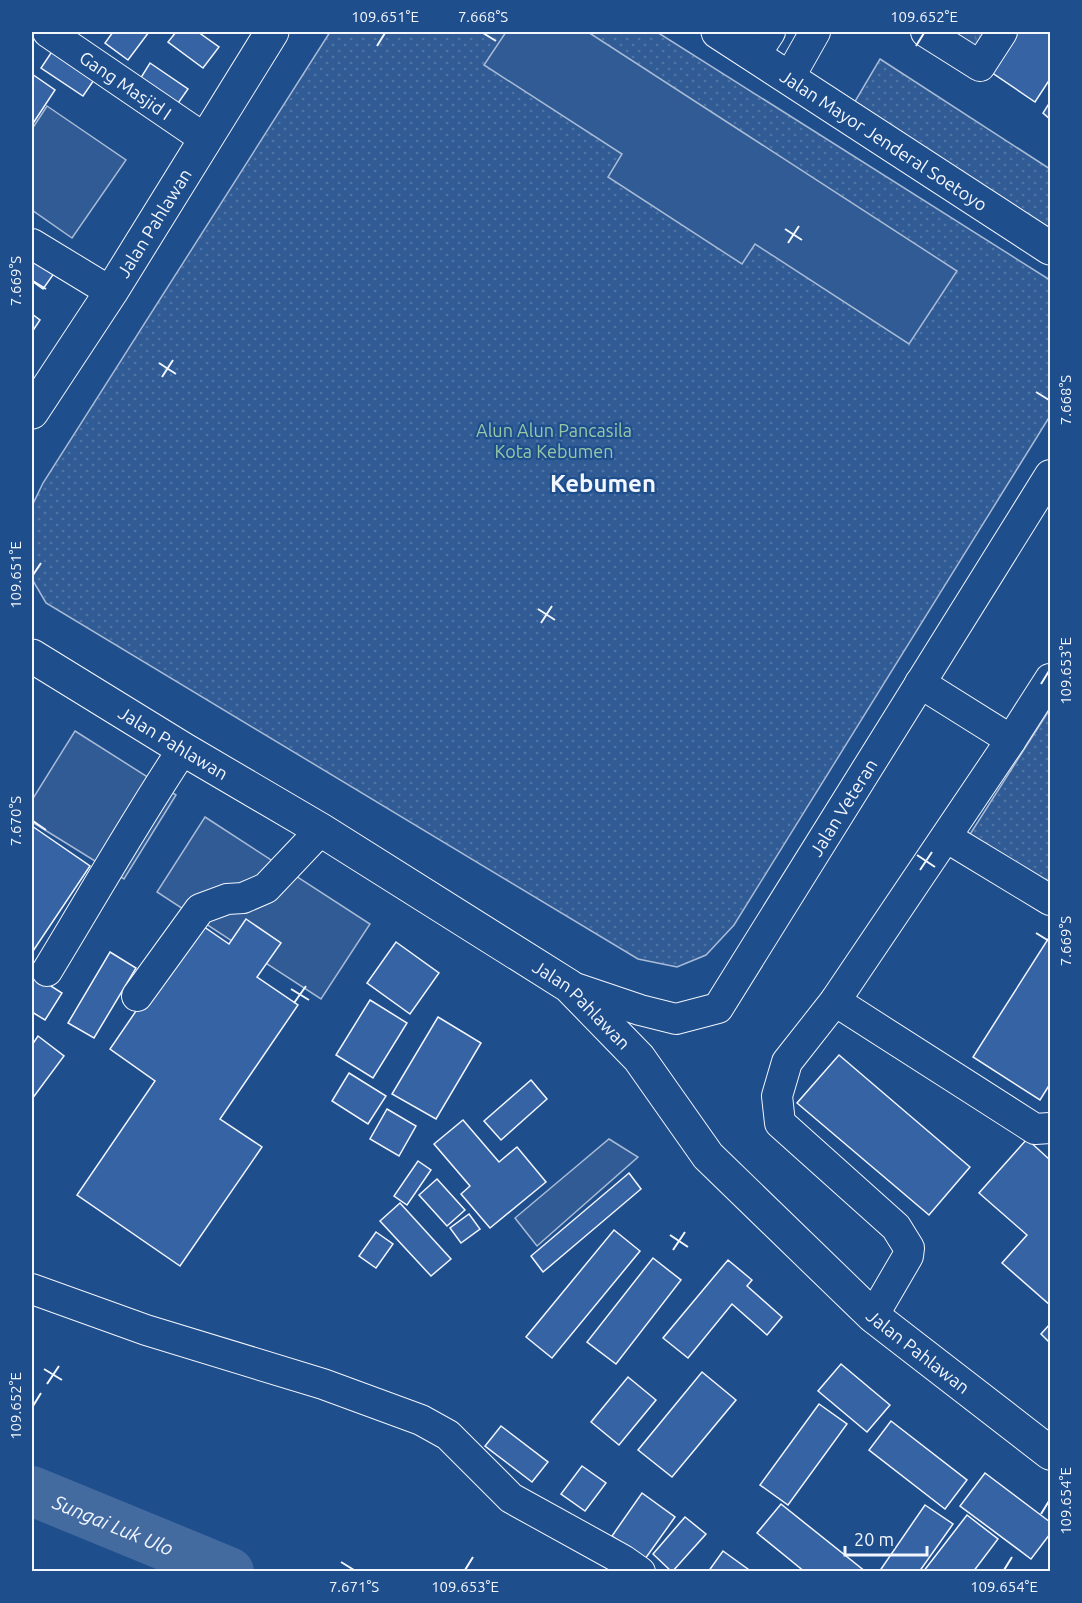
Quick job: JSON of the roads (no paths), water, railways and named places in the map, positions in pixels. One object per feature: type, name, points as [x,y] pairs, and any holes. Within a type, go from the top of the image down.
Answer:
[{"type":"main road","name":"Jalan Pahlawan","points":[[32,412],[111,292],[272,32]]},
{"type":"main road","name":"Jalan Mayor Jenderal Soetoyo","points":[[718,32],[762,43],[789,78],[1050,248]]},
{"type":"main road","name":"Jalan Pahlawan","points":[[32,656],[321,830],[569,986],[639,1058],[708,1156],[873,1316],[1050,1454]]},
{"type":"street","name":"Gang Masjid I","points":[[48,32],[205,139]]},
{"type":"street","points":[[789,78],[815,32]]},
{"type":"street","points":[[926,32],[980,66],[1002,32]]},
{"type":"street","points":[[32,244],[111,292]]},
{"type":"street","name":"Jalan Veteran","points":[[569,986],[640,1010],[676,1019],[718,1008],[1050,475]]},
{"type":"street","points":[[873,1316],[908,1256],[909,1248],[896,1227],[780,1123],[777,1096],[787,1062],[835,1001],[1050,679]]},
{"type":"street","points":[[920,683],[1011,740]]},
{"type":"street","points":[[47,972],[150,799],[183,749]]},
{"type":"street","points":[[137,996],[200,909],[227,899],[243,898],[266,888],[321,830]]},
{"type":"street","points":[[946,837],[1050,900]]},
{"type":"street","points":[[835,1001],[1035,1130],[1050,1128]]},
{"type":"street","points":[[32,1289],[146,1330],[323,1384],[421,1419],[448,1435],[511,1498],[623,1560],[640,1572]]},
{"type":"waterway","name":"Sungai Luk Ulo","points":[[32,1491],[229,1572]]},
{"type":"district","name":"Kebumen","points":[[603,483]]},
{"type":"park label","name":"Alun Alun Pancasila Kota Kebumen","points":[[554,440]]}]
